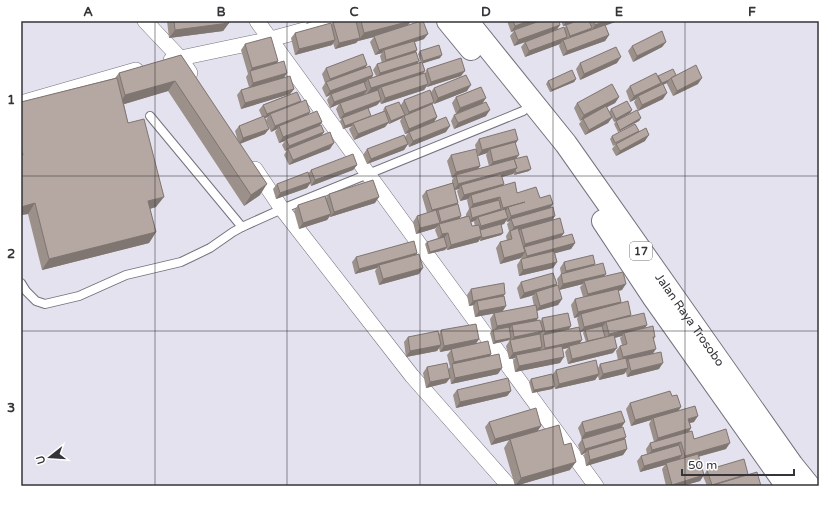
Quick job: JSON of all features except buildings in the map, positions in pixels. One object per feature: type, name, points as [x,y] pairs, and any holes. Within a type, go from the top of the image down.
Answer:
[{"type":"highway","name":"Jalan Raya Trosobo","points":[[448,21],[523,111],[595,209],[654,298],[787,486]]},
{"type":"highway","name":"Jalan Raya Trosobo","points":[[467,21],[566,144],[809,486]]},
{"type":"street","points":[[145,21],[165,62],[198,84]]},
{"type":"street","points":[[257,21],[596,486]]},
{"type":"street","points":[[21,103],[165,62],[270,39],[337,21]]},
{"type":"street","points":[[247,156],[280,210],[412,376],[510,486]]},
{"type":"lane","points":[[21,283],[26,291],[36,301],[44,304],[79,296],[126,275],[181,262],[210,248],[242,227],[268,215],[523,111]]},
{"type":"lane","points":[[150,116],[242,227]]}]
